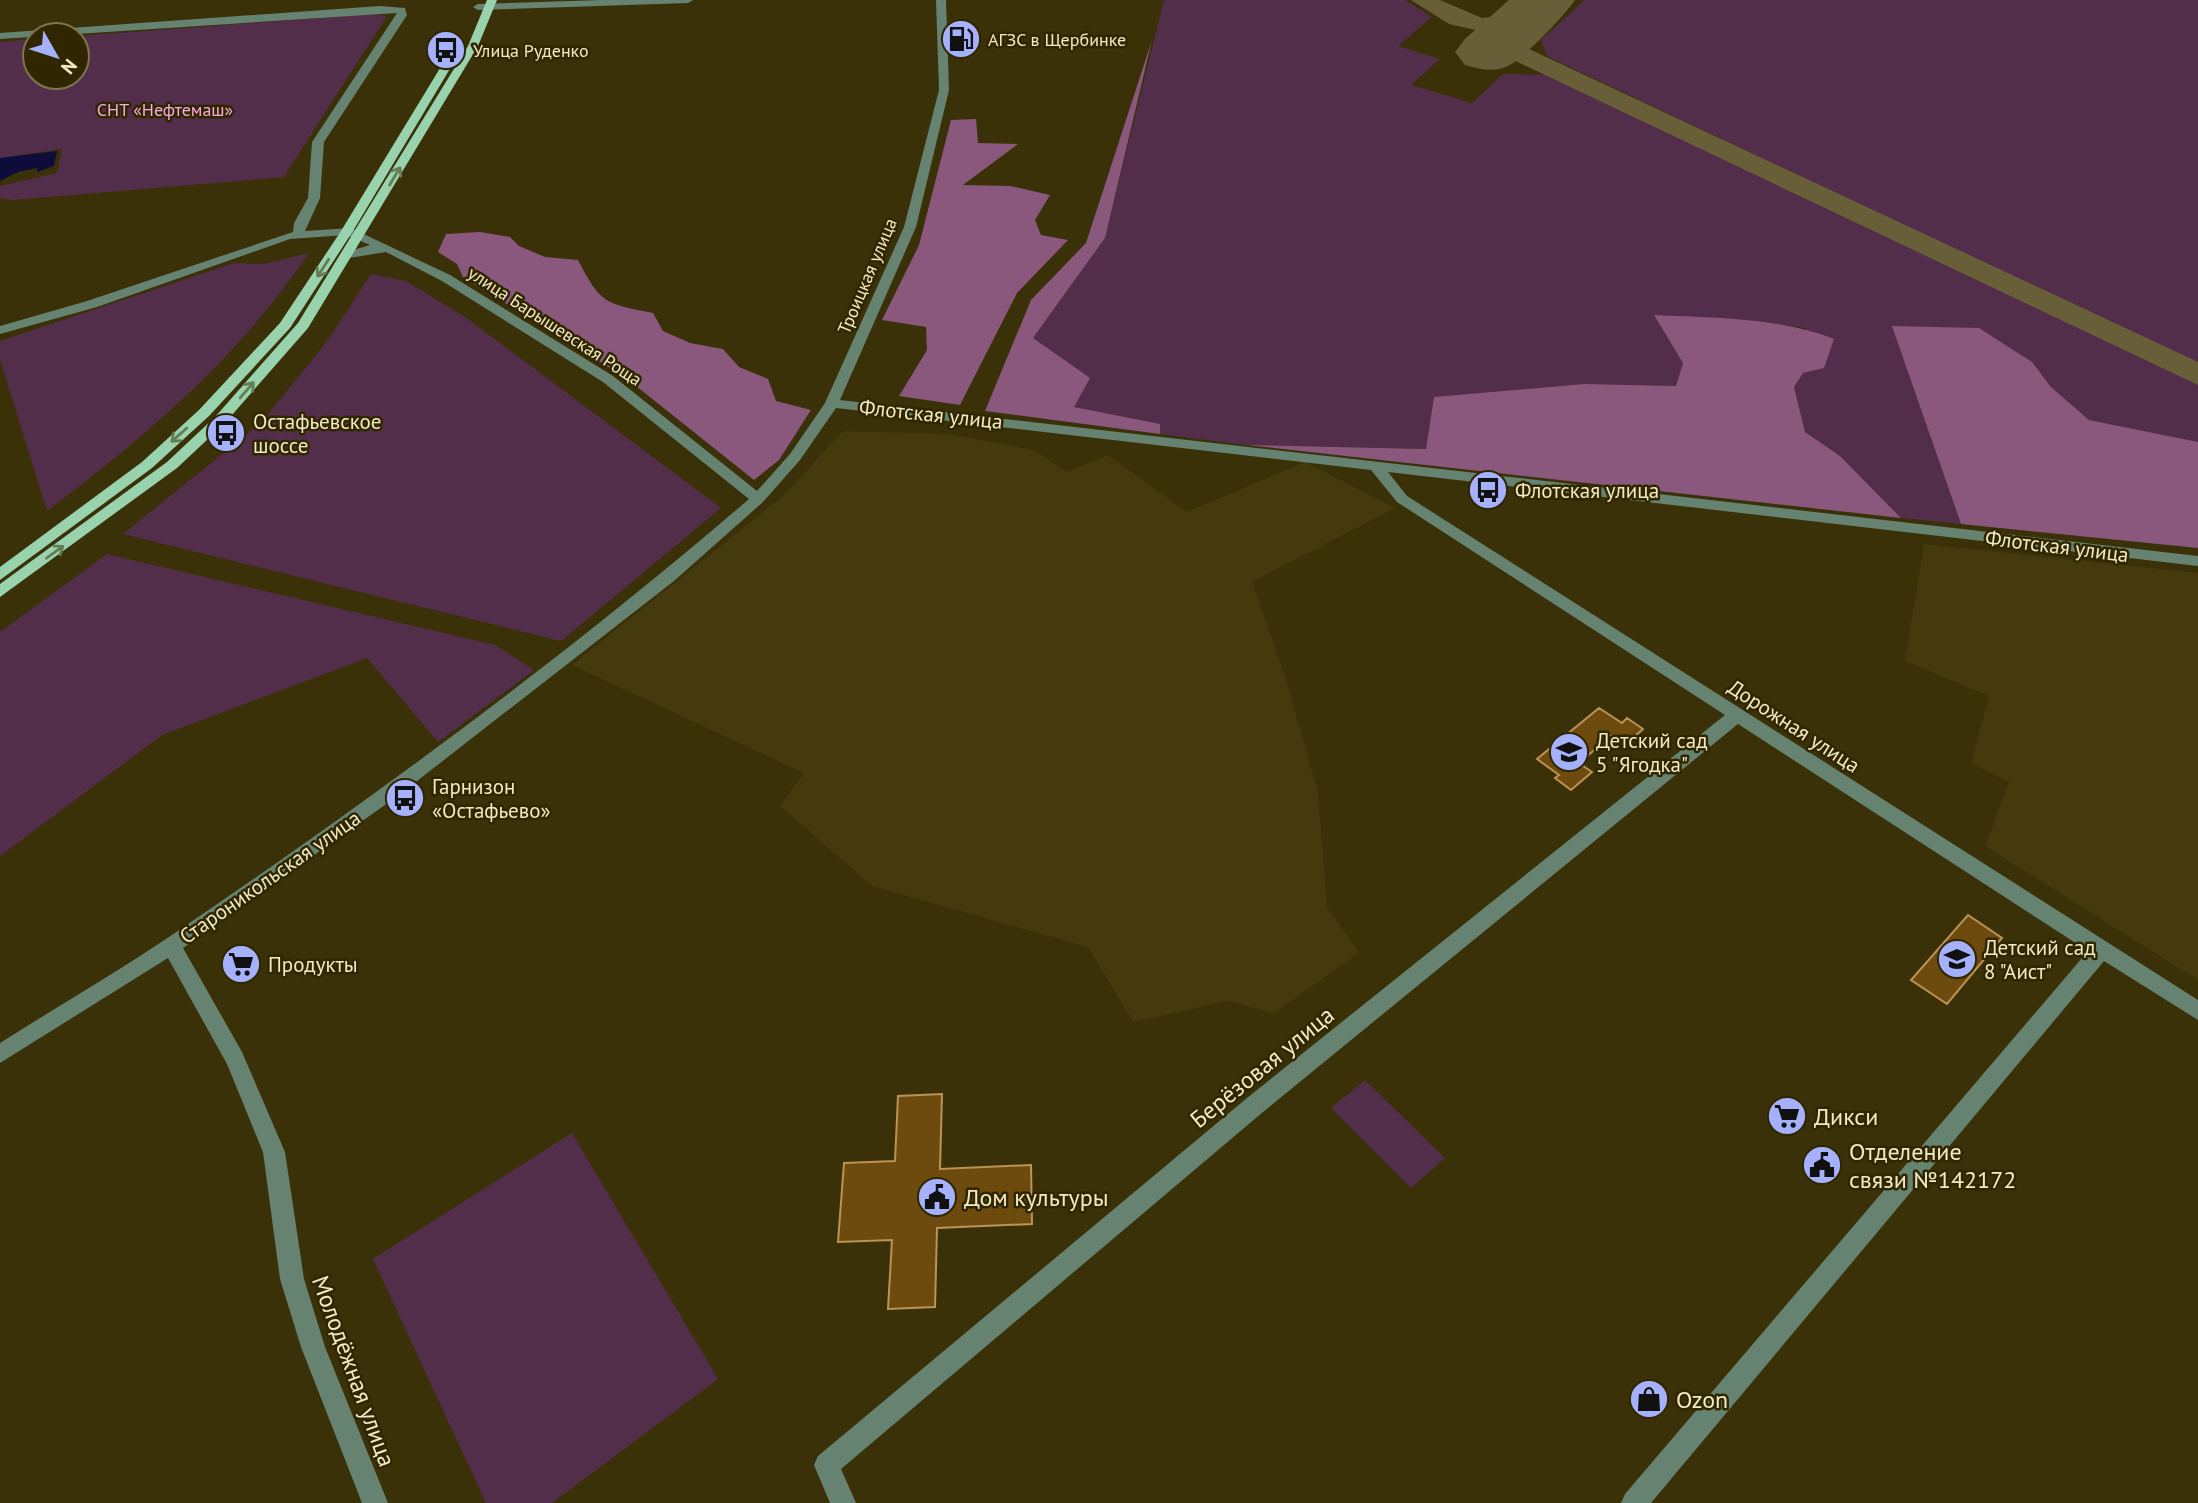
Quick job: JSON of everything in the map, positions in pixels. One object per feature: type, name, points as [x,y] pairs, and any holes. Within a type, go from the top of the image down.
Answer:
[{"type":"main road","points":[[464,36],[480,3]]},
{"type":"main road","points":[[0,575],[146,465],[204,413],[285,325],[353,233],[473,46],[491,3]]},
{"type":"main road","points":[[0,592],[144,487],[220,420],[303,325],[347,256],[353,233],[457,50]]},
{"type":"street","points":[[480,3],[688,0]]},
{"type":"street","name":"Троицкая улица","points":[[758,499],[795,457],[832,403],[910,227],[944,90],[941,0]]},
{"type":"street","points":[[0,36],[368,9],[402,10],[402,15],[318,142],[313,156],[313,199],[298,226],[299,233]]},
{"type":"street","name":"улица Барышевская Роща","points":[[0,330],[92,304],[299,233],[353,233],[390,248],[446,278],[608,379],[758,499]]},
{"type":"street","points":[[347,256],[373,248],[390,248]]},
{"type":"street","name":"Флотская улица","points":[[832,403],[2198,561]]},
{"type":"street","name":"Дорожная улица","points":[[1376,466],[1402,499],[2198,1012]]},
{"type":"street","name":"Староникольская улица","points":[[0,1054],[171,946],[393,790],[519,695],[667,577],[758,499]]},
{"type":"street","name":"Берёзовая улица","points":[[843,1503],[828,1465],[1255,1105],[1737,716]]},
{"type":"street","name":"Молодёжная улица","points":[[171,946],[235,1059],[274,1152],[292,1279],[313,1347],[375,1503]]},
{"type":"street","points":[[1634,1503],[2100,951]]},
{"type":"shaded area","points":[[1152,40],[1105,238],[1033,338],[1090,378],[1074,407],[1160,424],[1160,434],[985,411],[1031,300],[1086,243]]},
{"type":"shaded area","points":[[976,119],[978,143],[1018,144],[963,185],[1010,186],[1050,195],[1035,220],[1041,235],[1068,240],[1017,293],[960,405],[899,396],[927,350],[926,327],[882,320],[919,245],[951,120]]},
{"type":"shaded area","points":[[57,151],[54,166],[37,172],[37,168],[18,172],[0,181],[0,158]]},
{"type":"shaded area","points":[[480,232],[510,237],[519,246],[545,257],[578,260],[593,285],[606,299],[624,307],[653,313],[663,331],[690,343],[723,349],[739,367],[768,379],[776,401],[811,410],[779,460],[754,480],[626,378],[463,277],[457,264],[438,252],[446,234]]},
{"type":"shaded area","points":[[1654,315],[1768,323],[1790,326],[1834,339],[1824,368],[1803,373],[1794,387],[1805,432],[1840,456],[1901,518],[1247,445],[1426,449],[1434,397],[1584,384],[1676,386],[1683,363]]},
{"type":"shaded area","points":[[1892,326],[1979,328],[2032,362],[2051,387],[2089,420],[2198,442],[2198,548],[1961,524]]},
{"type":"shaded area","points":[[843,431],[949,434],[1033,450],[1067,472],[1108,455],[1187,512],[1305,462],[1395,508],[1252,582],[1286,679],[1318,792],[1327,907],[1359,953],[1274,1013],[1228,1001],[1133,1022],[1088,947],[872,886],[780,806],[804,773],[572,665],[783,496]]},
{"type":"shaded area","points":[[1924,544],[2198,573],[2198,980],[1985,846],[2009,782],[1971,763],[1989,696],[1905,661]]},
{"type":"green space","points":[[1164,0],[1405,0],[1432,17],[1398,46],[1440,59],[1411,85],[1472,103],[1503,74],[1558,75],[2198,379],[2198,442],[2089,420],[2051,387],[2032,362],[1893,327],[1961,524],[1901,518],[1840,456],[1805,432],[1794,387],[1803,373],[1806,328],[1746,320],[1654,315],[1683,363],[1676,386],[1584,384],[1434,397],[1427,449],[1247,445],[1160,434],[1159,424],[1073,407],[1033,338],[1105,238]]},
{"type":"green space","points":[[1585,0],[2198,0],[2198,365],[1547,56],[1541,40]]},
{"type":"green space","name":"СНТ «Нефтемаш»","points":[[375,14],[387,16],[284,177],[13,200],[0,198],[0,186],[57,173],[62,149],[0,158],[0,42],[21,40],[21,91],[91,91],[91,35]]},
{"type":"green space","points":[[309,253],[252,327],[189,393],[47,511],[0,359],[0,341],[234,263],[265,264]]},
{"type":"green space","points":[[371,274],[406,281],[465,317],[721,508],[561,641],[123,534],[262,422],[328,340]]},
{"type":"green space","points":[[107,554],[495,645],[534,670],[438,742],[367,658],[162,735],[0,856],[0,632]]},
{"type":"green space","points":[[1365,1080],[1445,1158],[1411,1188],[1331,1108]]},
{"type":"green space","points":[[572,1133],[718,1379],[552,1503],[486,1503],[373,1259]]},
{"type":"building","name":"Детский сад 5 \"Ягодка\"","points":[[1599,708],[1622,723],[1627,718],[1643,729],[1625,745],[1611,736],[1579,763],[1592,772],[1571,790],[1555,778],[1559,775],[1537,759]]},
{"type":"building","name":"Детский сад 8 \"Аист\"","points":[[1968,915],[2002,938],[1947,1004],[1911,980]]},
{"type":"building","name":"Дом культуры","points":[[942,1094],[940,1169],[1031,1165],[1032,1224],[937,1228],[935,1307],[888,1309],[892,1240],[838,1242],[844,1163],[895,1161],[898,1096]]},
{"type":"taxiway","points":[[1423,0],[1446,14],[1482,26],[1508,25],[1522,21]]},
{"type":"taxiway","points":[[1502,39],[1518,53],[2198,375]]},
{"type":"runway","points":[[1487,52],[1545,0]]},
{"type":"place","name":"АГЗС в Щербинке","points":[[961,39]]},
{"type":"place","name":"Улица Руденко","points":[[446,50]]},
{"type":"place","name":"Остафьевское шоссе","points":[[226,433]]},
{"type":"place","name":"Флотская улица","points":[[1488,490]]},
{"type":"place","name":"Детский сад 5 \"Ягодка\"","points":[[1569,752]]},
{"type":"place","name":"Гарнизон «Остафьево»","points":[[405,798]]},
{"type":"place","name":"Детский сад 8 \"Аист\"","points":[[1957,959]]},
{"type":"place","name":"Продукты","points":[[241,964]]},
{"type":"place","name":"Дикси","points":[[1787,1116]]},
{"type":"place","name":"Отделение связи №142172","points":[[1822,1165]]},
{"type":"place","name":"Дом культуры","points":[[937,1197]]},
{"type":"place","name":"Ozon","points":[[1649,1399]]}]
